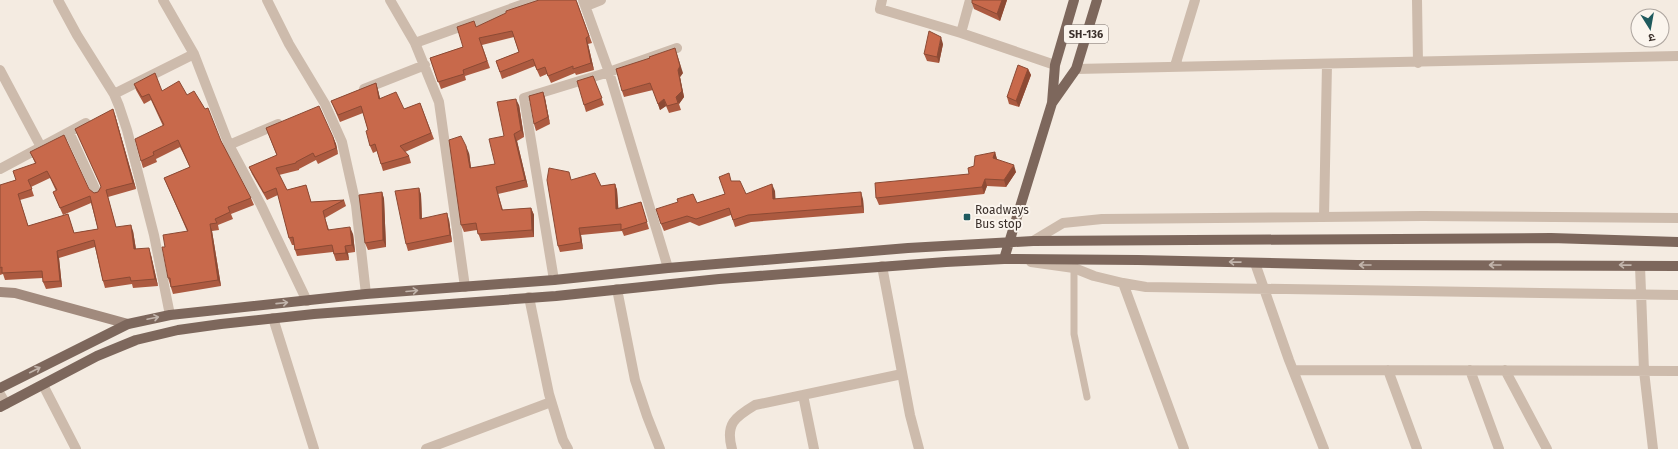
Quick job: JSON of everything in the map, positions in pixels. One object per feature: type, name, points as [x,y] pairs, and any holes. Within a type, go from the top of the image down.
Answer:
[{"type":"main road","name":"SH-136","points":[[1052,103],[1055,65],[1074,0]]},
{"type":"main road","name":"SH-136","points":[[1052,103],[1076,69],[1097,0]]},
{"type":"main road","points":[[1004,259],[1052,103]]},
{"type":"main road","points":[[0,388],[128,324],[170,315],[366,294],[554,280],[668,268],[908,248],[1033,242],[1551,238],[1678,242]]},
{"type":"main road","points":[[3,405],[97,356],[136,340],[178,330],[273,318],[368,309],[529,297],[720,278],[1004,259],[1364,265],[1678,266]]},
{"type":"main road","points":[[128,324],[136,340]]},
{"type":"street","points":[[58,0],[77,35],[114,94],[116,107],[127,130],[154,235],[170,315]]},
{"type":"street","points":[[163,0],[194,54],[229,145],[261,205],[308,301]]},
{"type":"street","points":[[267,0],[289,44],[325,104],[342,142],[356,204],[366,294]]},
{"type":"street","points":[[390,0],[415,43],[439,102],[465,287]]},
{"type":"street","points":[[415,43],[535,0]]},
{"type":"street","points":[[601,0],[584,3],[609,72],[668,268]]},
{"type":"street","points":[[882,0],[880,9],[961,33],[1055,65]]},
{"type":"street","points":[[961,33],[970,0]]},
{"type":"street","points":[[1175,66],[1195,0]]},
{"type":"street","points":[[1417,0],[1418,63]]},
{"type":"street","points":[[554,280],[524,98],[609,72],[676,48]]},
{"type":"street","points":[[114,94],[194,54]]},
{"type":"street","points":[[1076,69],[1175,66],[1418,63],[1678,56]]},
{"type":"street","points":[[1324,217],[1327,64]]},
{"type":"street","points":[[354,93],[425,65]]},
{"type":"street","points":[[0,70],[41,147]]},
{"type":"street","points":[[0,169],[94,119]]},
{"type":"street","points":[[229,145],[284,121]]},
{"type":"street","points":[[69,132],[97,193]]},
{"type":"street","points":[[1033,242],[1063,223],[1102,219],[1431,216],[1678,218]]},
{"type":"street","points":[[1004,259],[1074,268],[1094,276],[1123,283],[1146,286],[1678,295]]},
{"type":"street","points":[[1255,263],[1293,370],[1324,449]]},
{"type":"street","points":[[882,266],[910,415],[920,449]]},
{"type":"street","points":[[1640,266],[1644,371],[1653,449]]},
{"type":"street","points":[[1123,283],[1184,449]]},
{"type":"street","points":[[617,289],[635,380],[660,449]]},
{"type":"street","points":[[0,292],[15,293],[128,324]]},
{"type":"street","points":[[529,297],[552,402],[563,440],[568,449]]},
{"type":"street","points":[[273,318],[314,449]]},
{"type":"street","points":[[1293,370],[1678,371]]},
{"type":"street","points":[[1388,370],[1417,449]]},
{"type":"street","points":[[1470,370],[1499,449]]},
{"type":"street","points":[[1505,370],[1547,449]]},
{"type":"street","points":[[732,449],[731,427],[736,416],[755,405],[902,374]]},
{"type":"street","points":[[43,385],[76,449]]},
{"type":"street","points":[[0,394],[3,405]]},
{"type":"street","points":[[804,395],[814,449]]},
{"type":"street","points":[[426,449],[552,402]]},
{"type":"lane","points":[[1074,268],[1074,334],[1087,397]]},
{"type":"building","points":[[539,0],[576,0],[589,36],[586,38],[591,63],[573,69],[573,66],[548,76],[545,67],[537,70],[533,59],[500,72],[496,61],[519,52],[512,31],[479,38],[487,61],[463,70],[464,74],[438,82],[430,58],[463,47],[457,27],[474,21],[476,27],[506,13],[506,11]]},
{"type":"building","points":[[972,0],[1002,0],[997,14],[972,3]]},
{"type":"building","points":[[929,31],[941,37],[937,57],[924,54]]},
{"type":"building","points":[[675,48],[680,66],[678,70],[682,91],[676,97],[678,103],[667,106],[664,99],[658,104],[650,83],[622,91],[616,69]]},
{"type":"building","points":[[1018,65],[1028,69],[1016,101],[1007,97]]},
{"type":"building","points":[[155,73],[162,91],[179,81],[187,95],[194,91],[205,109],[208,108],[221,141],[251,198],[228,207],[230,212],[215,219],[217,223],[210,224],[218,280],[171,287],[170,278],[168,278],[162,247],[165,247],[163,235],[188,231],[164,178],[190,167],[178,140],[153,152],[154,155],[141,161],[135,139],[164,125],[149,94],[142,97],[134,84]]},
{"type":"building","points":[[593,76],[602,98],[584,105],[577,81]]},
{"type":"building","points":[[376,83],[379,99],[396,92],[404,109],[420,103],[431,133],[400,146],[409,156],[381,164],[375,144],[370,146],[366,131],[368,130],[361,106],[338,115],[331,101]]},
{"type":"building","points":[[543,92],[548,117],[534,124],[529,96]]},
{"type":"building","points":[[516,99],[521,130],[514,134],[525,180],[496,187],[502,210],[531,208],[532,230],[478,234],[476,223],[461,225],[449,140],[461,136],[466,146],[470,168],[495,164],[489,139],[504,136],[497,102]]},
{"type":"building","points":[[319,106],[333,137],[336,148],[315,157],[313,153],[296,163],[276,168],[287,190],[306,185],[311,202],[344,200],[323,211],[328,230],[350,227],[352,245],[345,246],[346,253],[334,254],[332,245],[295,250],[293,237],[289,238],[276,188],[264,193],[249,167],[277,155],[266,128]]},
{"type":"building","points":[[113,109],[133,183],[106,190],[116,227],[131,225],[134,249],[149,248],[155,279],[131,281],[130,277],[103,281],[94,240],[57,251],[60,281],[43,282],[42,271],[2,273],[2,267],[0,268],[0,185],[16,180],[13,171],[36,163],[30,152],[64,135],[89,189],[94,193],[98,192],[101,187],[75,129]],"holes":[[[47,171],[57,190],[53,192],[60,208],[90,196],[98,229],[74,233],[68,214],[28,226],[18,194],[32,189],[28,180]]]},
{"type":"building","points":[[995,152],[993,158],[1014,165],[1004,180],[985,179],[982,187],[876,198],[875,183],[969,174],[968,168],[974,166],[975,156]]},
{"type":"building","points":[[549,168],[569,172],[571,180],[595,173],[601,186],[615,184],[616,209],[641,202],[647,222],[621,230],[621,224],[579,228],[581,242],[558,246],[547,180]]},
{"type":"building","points":[[729,173],[731,181],[740,181],[746,194],[772,184],[773,199],[861,192],[862,206],[748,215],[733,220],[729,208],[696,219],[687,216],[661,224],[656,209],[678,202],[677,199],[693,194],[697,203],[725,194],[719,177]]},
{"type":"building","points":[[419,188],[420,219],[447,213],[450,235],[406,244],[395,191]]},
{"type":"building","points":[[382,192],[383,240],[365,243],[359,195]]},
{"type":"place","name":"Roadways Bus stop","points":[[967,217]]}]
